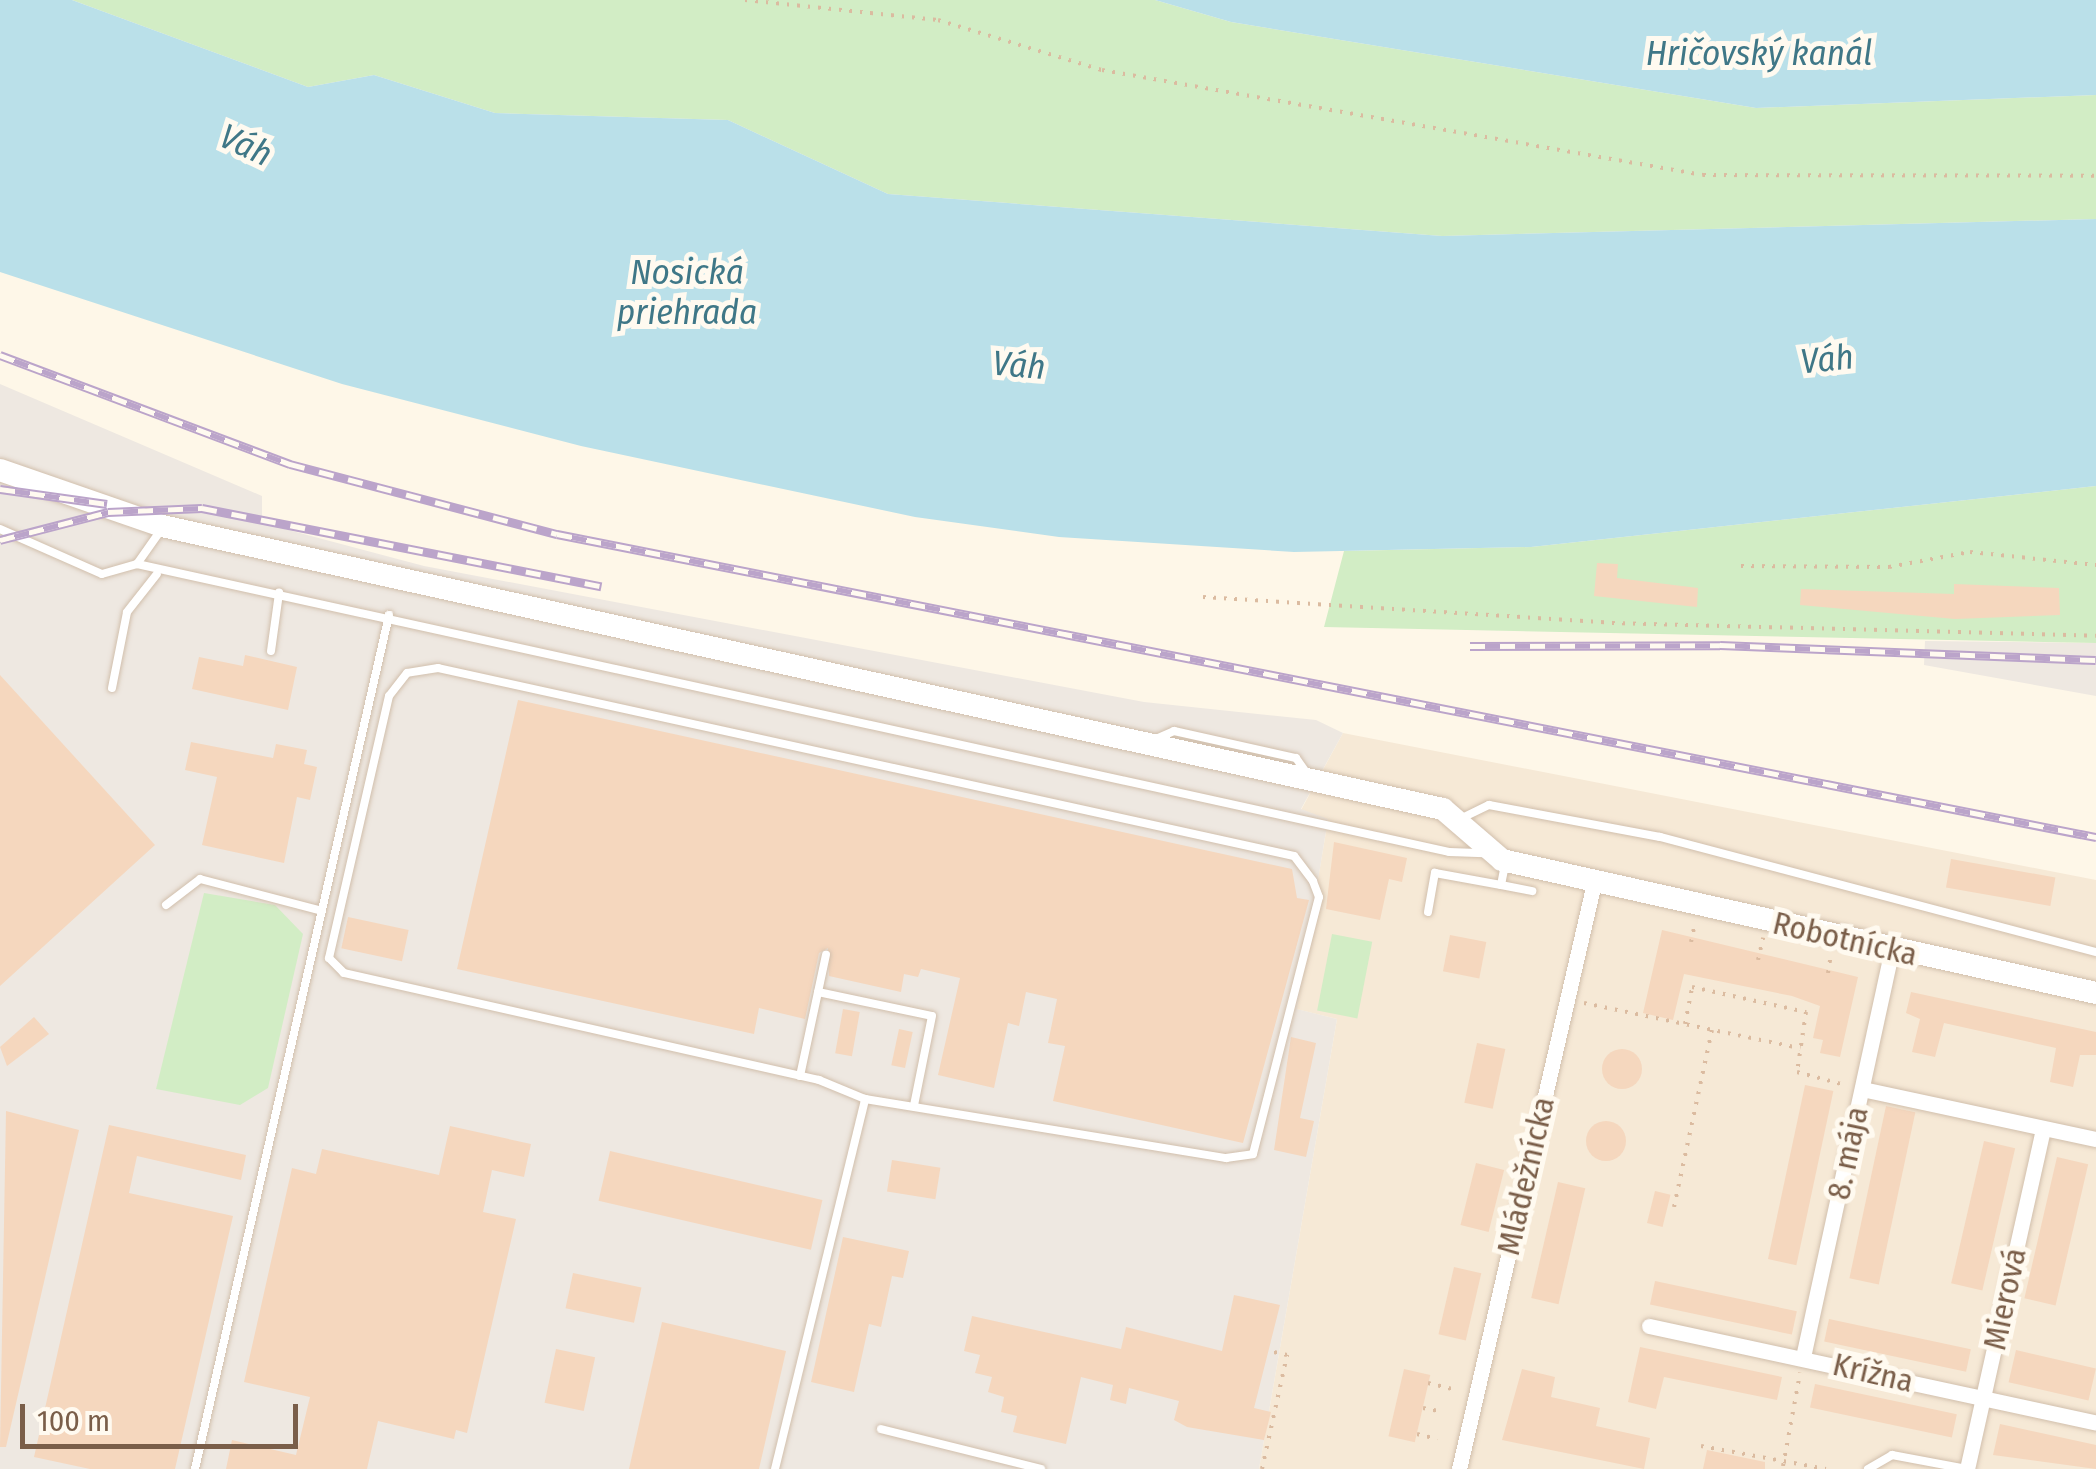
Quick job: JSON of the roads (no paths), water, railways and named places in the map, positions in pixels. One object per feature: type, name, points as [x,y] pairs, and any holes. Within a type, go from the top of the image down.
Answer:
[{"type":"street","points":[[0,470],[162,526],[1308,776],[1460,820],[1497,856]]},
{"type":"street","name":"Robotnícka","points":[[1497,856],[1594,883],[2096,992]]},
{"type":"street","name":"Mládežnícka","points":[[1458,1469],[1594,883]]},
{"type":"street","name":"8. mája","points":[[1803,1357],[1892,950]]},
{"type":"street","points":[[1862,1089],[2096,1139]]},
{"type":"street","name":"Mierová","points":[[1967,1469],[2043,1128]]},
{"type":"street","name":"Krížna","points":[[1649,1326],[2096,1423]]},
{"type":"lane","points":[[0,529],[102,574],[136,564],[162,526]]},
{"type":"lane","points":[[136,564],[156,574],[279,592],[389,615],[1449,852],[1497,856],[1501,885]]},
{"type":"lane","points":[[112,688],[127,612],[156,574]]},
{"type":"lane","points":[[271,651],[279,592]]},
{"type":"lane","points":[[196,1469],[389,615]]},
{"type":"lane","points":[[438,668],[1294,856],[1314,880],[1319,898],[1253,1154],[1208,1156],[864,1099],[800,1076],[344,973],[329,958],[389,696],[407,673],[438,668]]},
{"type":"lane","points":[[1460,820],[1489,805],[1660,837],[2096,952]]},
{"type":"lane","points":[[1428,912],[1435,873],[1532,891]]},
{"type":"lane","points":[[166,905],[200,879],[322,911]]},
{"type":"lane","points":[[800,1076],[826,955]]},
{"type":"lane","points":[[818,992],[932,1016],[914,1105]]},
{"type":"lane","points":[[775,1469],[864,1099]]},
{"type":"lane","points":[[881,1429],[1041,1469]]},
{"type":"lane","points":[[1868,1469],[1892,1455],[1967,1469]]},
{"type":"lane","points":[[974,1469],[982,1457]]},
{"type":"water","name":"Nosická priehrada","points":[[0,0],[72,0],[308,87],[374,75],[495,113],[728,120],[888,194],[1442,236],[2096,219],[2096,486],[1531,547],[1294,552],[1059,537],[915,517],[581,446],[342,384],[0,272]]},
{"type":"water","name":"Hričovský kanál","points":[[1155,0],[2096,0],[2096,95],[1756,108],[1231,22]]},
{"type":"railway","points":[[0,355],[290,464],[557,534],[2096,837]]},
{"type":"railway","points":[[0,489],[107,504]]},
{"type":"railway","points":[[0,540],[108,512],[202,508],[601,586]]},
{"type":"railway","points":[[1470,646],[1720,645],[2096,660]]},
{"type":"water label","name":"Váh","points":[[246,145]]},
{"type":"water label","name":"Váh","points":[[1827,359]]},
{"type":"water label","name":"Váh","points":[[1019,365]]}]
